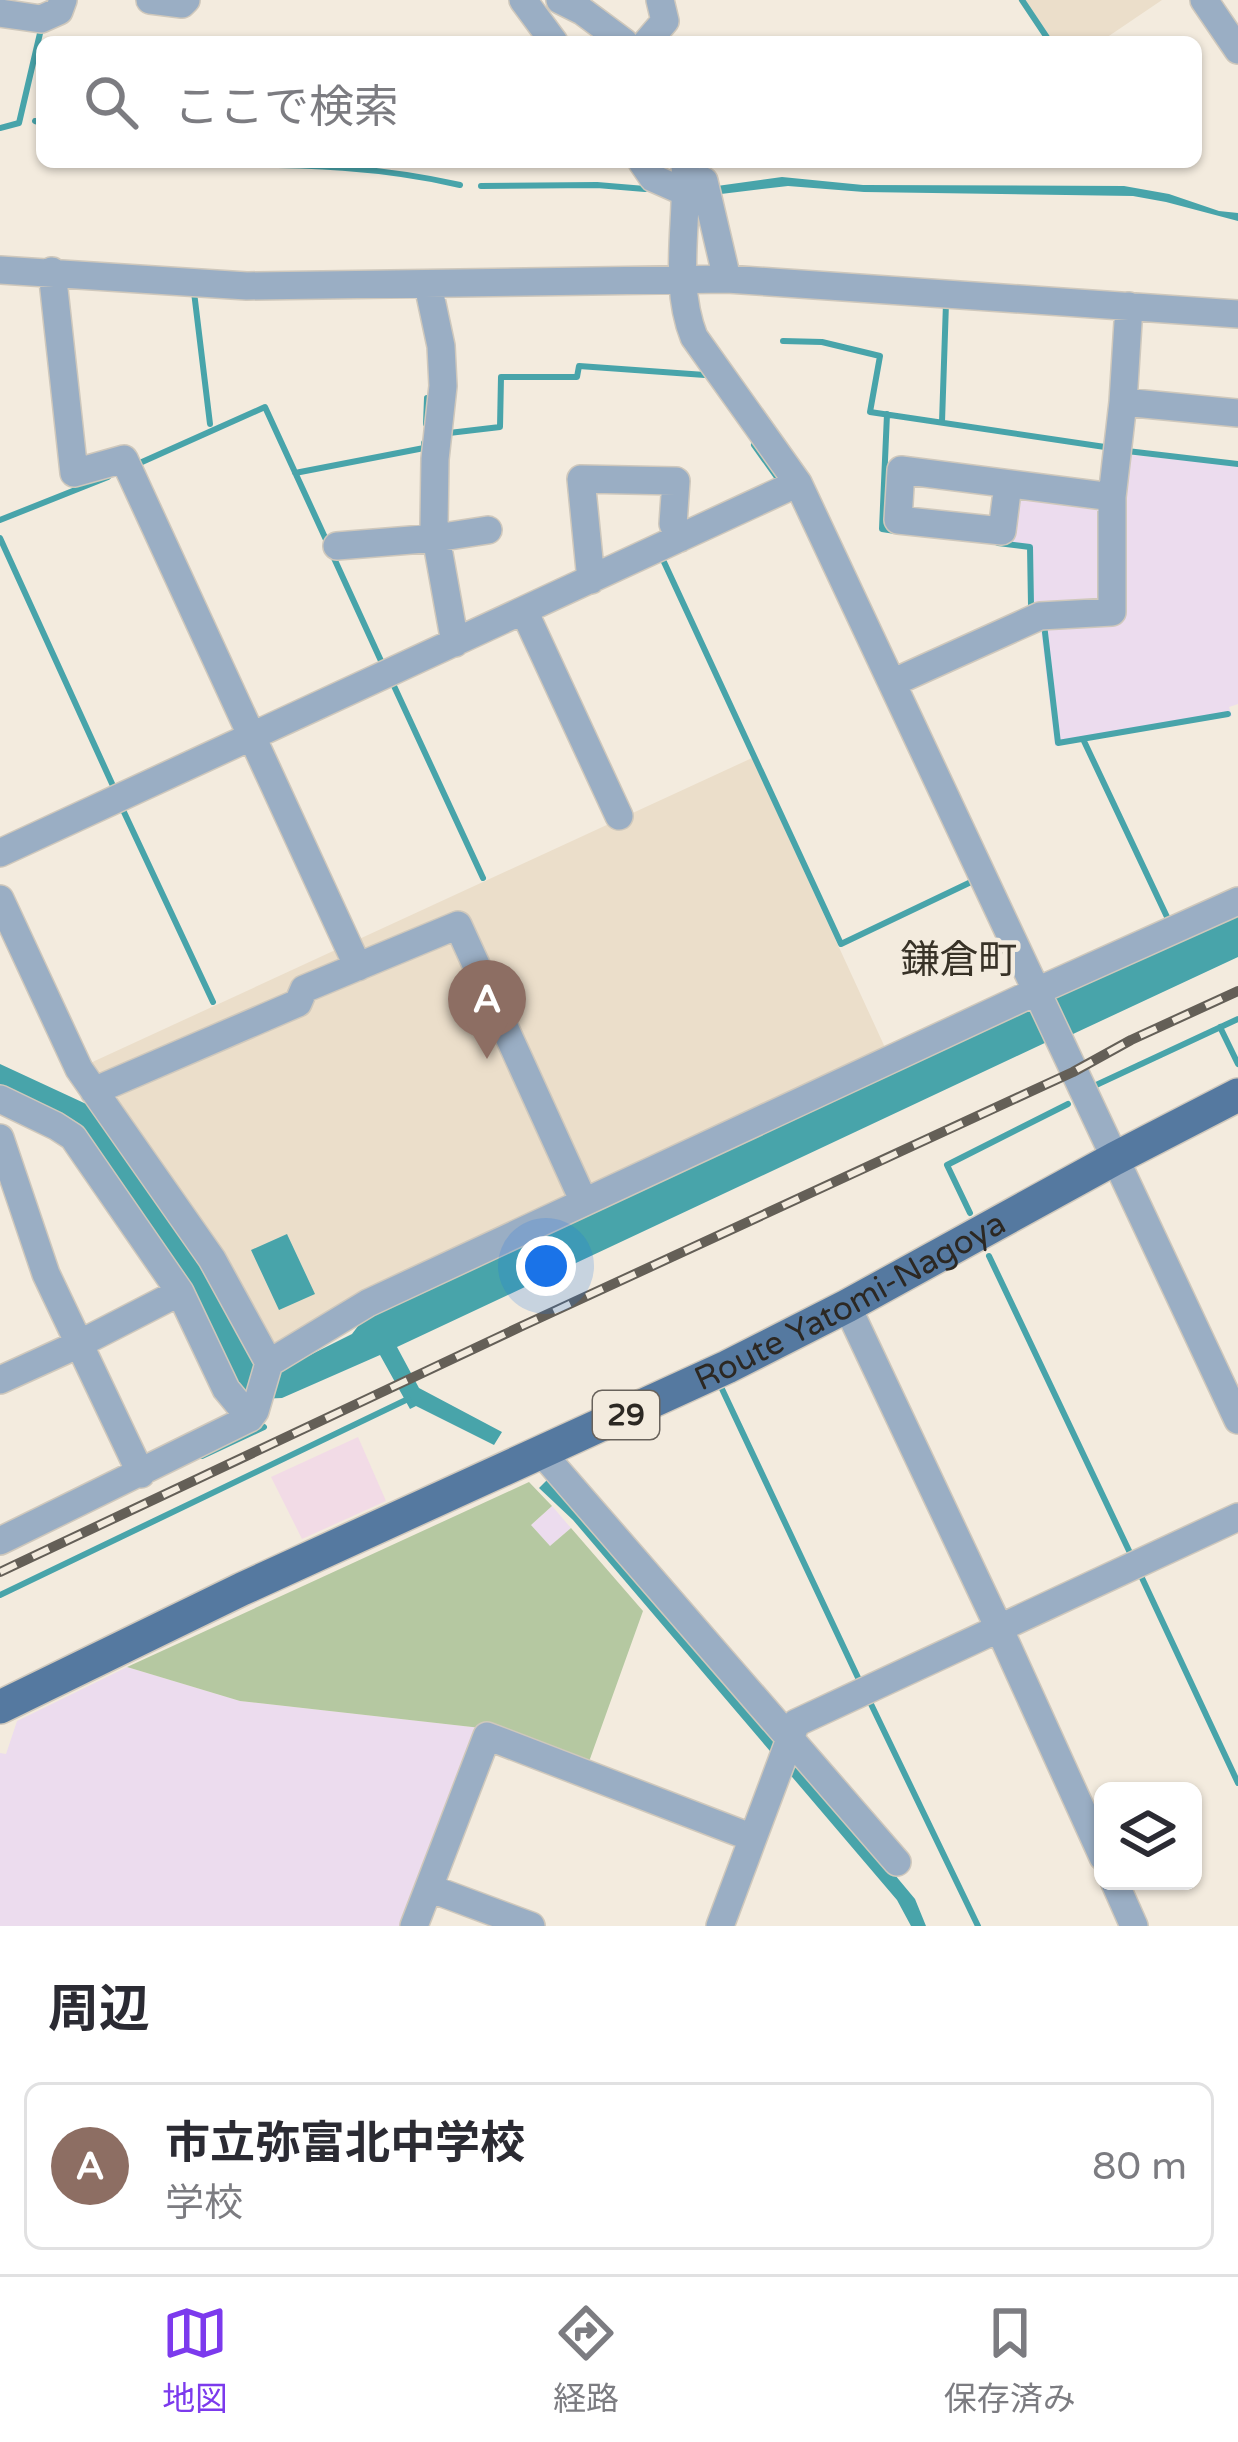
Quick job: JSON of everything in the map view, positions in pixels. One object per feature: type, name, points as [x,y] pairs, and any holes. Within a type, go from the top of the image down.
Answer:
[{"type":"main road","name":"Route Yatomi-Nagoya","points":[[0,1707],[260,1581],[689,1385],[847,1306],[1238,1095]]},
{"type":"street","points":[[0,13],[41,19],[59,11],[63,0]]},
{"type":"street","points":[[149,0],[182,4],[186,0]]},
{"type":"street","points":[[523,0],[550,36]]},
{"type":"street","points":[[560,0],[616,36]]},
{"type":"street","points":[[652,36],[664,21],[660,0]]},
{"type":"street","points":[[1204,0],[1238,50]]},
{"type":"street","points":[[646,168],[653,178],[692,179]]},
{"type":"street","points":[[692,179],[683,279],[685,315],[694,337],[798,483],[1238,1420]]},
{"type":"street","points":[[692,179],[727,279]]},
{"type":"street","points":[[0,270],[247,286],[727,279],[1238,314]]},
{"type":"street","points":[[52,271],[74,473],[124,459],[355,958]]},
{"type":"street","points":[[428,285],[441,346],[443,386],[435,459],[436,538],[455,643]]},
{"type":"street","points":[[892,683],[1040,616],[1112,612],[1112,497],[1129,306]]},
{"type":"street","points":[[1124,401],[1238,413]]},
{"type":"street","points":[[591,580],[581,479],[676,481],[673,524],[680,538]]},
{"type":"street","points":[[0,853],[798,483]]},
{"type":"street","points":[[1009,484],[1112,497]]},
{"type":"street","points":[[337,546],[488,530]]},
{"type":"street","points":[[524,611],[619,816]]},
{"type":"street","points":[[0,899],[79,1069],[212,1258],[268,1365]]},
{"type":"street","points":[[0,1541],[141,1474],[253,1412],[268,1365],[368,1303],[1238,901]]},
{"type":"street","points":[[94,1091],[298,1003],[304,989],[355,958],[458,925],[584,1202]]},
{"type":"street","points":[[0,1099],[73,1137],[180,1292],[226,1389],[253,1412]]},
{"type":"street","points":[[0,1138],[46,1274],[141,1474]]},
{"type":"street","points":[[0,1380],[180,1292]]},
{"type":"street","points":[[847,1306],[1094,1837]]},
{"type":"street","points":[[542,1453],[786,1750],[897,1862]]},
{"type":"street","points":[[720,1926],[796,1724],[1238,1517]]},
{"type":"street","points":[[414,1926],[487,1736],[753,1838]]},
{"type":"street","points":[[429,1888],[531,1926]]},
{"type":"street","points":[[1118,1890],[1135,1926]]},
{"type":"shaded area","points":[[1018,0],[1162,0],[1109,36],[1043,36]]},
{"type":"shaded area","points":[[1123,454],[1238,466],[1238,704],[1229,707],[1232,716],[1055,746],[1040,623],[1034,608],[1033,550],[1007,547],[1013,498],[1116,504]]},
{"type":"shaded area","points":[[752,758],[888,1054],[270,1350],[86,1065]]},
{"type":"shaded area","points":[[358,1437],[386,1501],[302,1539],[271,1477]]},
{"type":"shaded area","points":[[552,1506],[571,1528],[550,1546],[531,1525]]},
{"type":"shaded area","points":[[127,1667],[240,1701],[481,1728],[407,1926],[0,1926],[0,1753],[6,1754],[17,1721]]},
{"type":"green space","points":[[529,1482],[552,1506],[531,1525],[550,1546],[571,1528],[643,1611],[586,1770],[481,1728],[240,1701],[127,1667]]},
{"type":"water","points":[[782,177],[863,185],[1124,186],[1238,213],[1238,221],[1133,196],[864,192],[788,186],[721,194],[717,186]]},
{"type":"water","points":[[1238,912],[1238,957],[397,1347],[419,1388],[502,1432],[494,1445],[416,1406],[410,1409],[380,1355],[282,1398],[258,1399],[241,1387],[184,1276],[80,1128],[0,1091],[0,1064],[97,1109],[274,1373],[352,1334],[368,1313]]},
{"type":"water","points":[[287,1234],[315,1294],[279,1310],[251,1250]]},
{"type":"water","points":[[551,1476],[915,1899],[926,1926],[911,1926],[897,1900],[573,1520],[539,1488]]},
{"type":"waterway","points":[[1022,0],[1046,36]]},
{"type":"waterway","points":[[39,36],[41,29]]},
{"type":"waterway","points":[[0,128],[19,123],[36,50]]},
{"type":"waterway","points":[[342,168],[460,185]]},
{"type":"waterway","points":[[481,186],[645,189]]},
{"type":"waterway","points":[[194,292],[210,424]]},
{"type":"waterway","points":[[942,422],[946,303]]},
{"type":"waterway","points":[[783,341],[822,342],[880,356],[870,412],[1105,447]]},
{"type":"waterway","points":[[449,433],[500,427],[501,377],[577,377],[579,366],[705,375]]},
{"type":"waterway","points":[[426,424],[427,398]]},
{"type":"waterway","points":[[142,462],[265,407],[328,544]]},
{"type":"waterway","points":[[887,414],[882,529],[895,531]]},
{"type":"waterway","points":[[295,473],[424,448],[424,443]]},
{"type":"waterway","points":[[754,445],[779,480],[776,482]]},
{"type":"waterway","points":[[1127,451],[1238,464]]},
{"type":"waterway","points":[[0,520],[108,477]]},
{"type":"waterway","points":[[0,538],[114,788]]},
{"type":"waterway","points":[[998,543],[1030,547],[1031,605]]},
{"type":"waterway","points":[[333,556],[382,663]]},
{"type":"waterway","points":[[664,562],[841,944],[971,882]]},
{"type":"waterway","points":[[1044,624],[1058,743],[1228,714]]},
{"type":"waterway","points":[[394,686],[483,878]]},
{"type":"waterway","points":[[1083,739],[1168,919]]},
{"type":"waterway","points":[[123,810],[213,1002]]},
{"type":"waterway","points":[[1094,1086],[1238,1019]]},
{"type":"waterway","points":[[1220,1027],[1238,1064]]},
{"type":"waterway","points":[[970,1213],[947,1165],[1068,1104]]},
{"type":"waterway","points":[[989,1256],[1132,1557]]},
{"type":"waterway","points":[[722,1389],[861,1684]]},
{"type":"waterway","points":[[0,1595],[408,1399]]},
{"type":"waterway","points":[[202,1456],[264,1427]]},
{"type":"waterway","points":[[1142,1578],[1238,1783]]},
{"type":"waterway","points":[[870,1702],[978,1926]]},
{"type":"railway","points":[[0,1572],[1238,991]]},
{"type":"place","name":"市立弥富北中学校","points":[[487,1059]]},
{"type":"district","name":"鎌倉町","points":[[959,960]]}]
